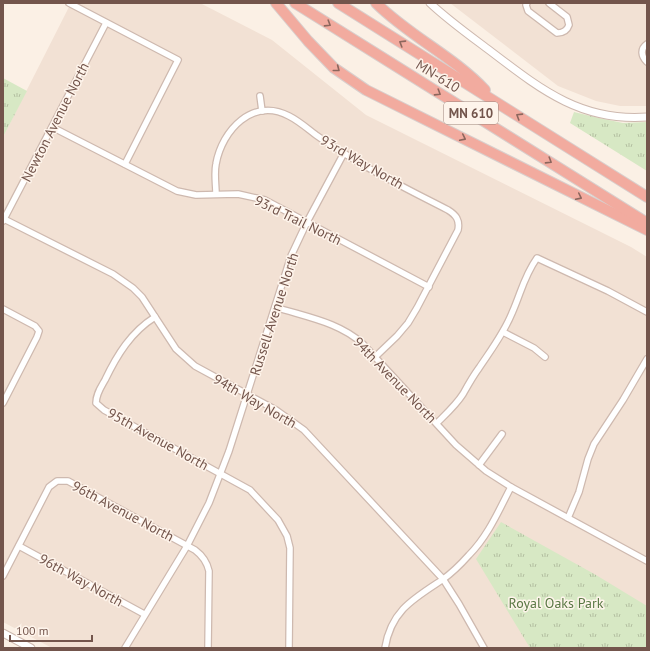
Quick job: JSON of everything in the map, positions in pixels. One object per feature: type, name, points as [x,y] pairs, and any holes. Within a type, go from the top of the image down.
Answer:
[{"type":"highway","points":[[276,3],[308,41],[334,68],[366,90],[647,230]]},
{"type":"highway","name":"MN-610","points":[[295,3],[647,223]]},
{"type":"highway","name":"MN-610","points":[[338,3],[647,197]]},
{"type":"highway","points":[[376,3],[399,24],[473,78],[494,100]]},
{"type":"street","points":[[70,3],[178,60],[125,164]]},
{"type":"street","points":[[430,3],[523,76],[556,98],[587,110],[603,114],[629,117],[647,117]]},
{"type":"street","points":[[527,3],[526,6],[528,11],[557,33],[565,31],[569,25],[566,16],[548,3]]},
{"type":"street","name":"Newton Avenue North","points":[[4,220],[106,23]]},
{"type":"street","points":[[647,44],[642,51],[643,57],[647,62]]},
{"type":"street","points":[[216,194],[216,166],[220,150],[231,131],[242,119],[251,114],[262,111],[260,96]]},
{"type":"street","name":"93rd Way North","points":[[262,111],[279,112],[289,115],[366,167],[448,210],[455,216],[459,221],[456,235],[429,287]]},
{"type":"street","name":"93rd Trail North","points":[[52,127],[177,191],[196,195],[238,194],[264,200],[429,287]]},
{"type":"street","name":"Russell Avenue North","points":[[125,648],[144,614],[187,546],[210,503],[221,474],[292,256],[307,222],[344,153]]},
{"type":"street","name":"94th Way North","points":[[4,220],[113,274],[124,281],[142,297],[184,358],[205,373],[276,410],[304,430],[443,579],[484,648]]},
{"type":"street","points":[[437,423],[445,416],[463,394],[478,368],[503,332],[513,313],[529,269],[537,258],[608,291],[647,312]]},
{"type":"street","points":[[375,357],[408,323],[429,287]]},
{"type":"street","name":"94th Avenue North","points":[[275,307],[341,328],[356,338],[456,444],[479,465],[500,481],[646,558]]},
{"type":"street","points":[[3,309],[35,326],[39,331],[37,338],[3,403]]},
{"type":"street","name":"95th Avenue North","points":[[155,317],[138,329],[121,350],[98,392],[96,403],[104,410],[246,487],[278,520],[287,536],[291,558],[289,648]]},
{"type":"street","points":[[503,332],[534,348],[545,357]]},
{"type":"street","points":[[568,518],[579,492],[588,459],[594,444],[645,365],[647,359]]},
{"type":"street","points":[[479,465],[502,434]]},
{"type":"street","name":"96th Avenue North","points":[[18,546],[49,487],[57,481],[68,481],[195,550],[204,558],[210,571],[208,648]]},
{"type":"street","points":[[385,648],[389,632],[400,612],[408,603],[443,579],[461,564],[481,542],[511,487]]},
{"type":"street","points":[[3,576],[18,546]]},
{"type":"street","name":"96th Way North","points":[[18,546],[144,614]]},
{"type":"street","points":[[3,633],[31,648]]},
{"type":"shaded area","points":[[71,3],[200,3],[272,40],[366,115],[631,247],[647,257],[647,648],[52,648],[3,622],[3,137]]},
{"type":"shaded area","points":[[450,3],[647,3],[647,106],[620,106],[596,101],[558,86]]},
{"type":"green space","points":[[3,78],[27,91],[3,137]]},
{"type":"green space","points":[[574,112],[623,123],[647,122],[647,171],[570,123]]},
{"type":"green space","name":"Royal Oaks Park","points":[[501,522],[596,575],[647,606],[647,648],[530,648],[476,559]]}]
